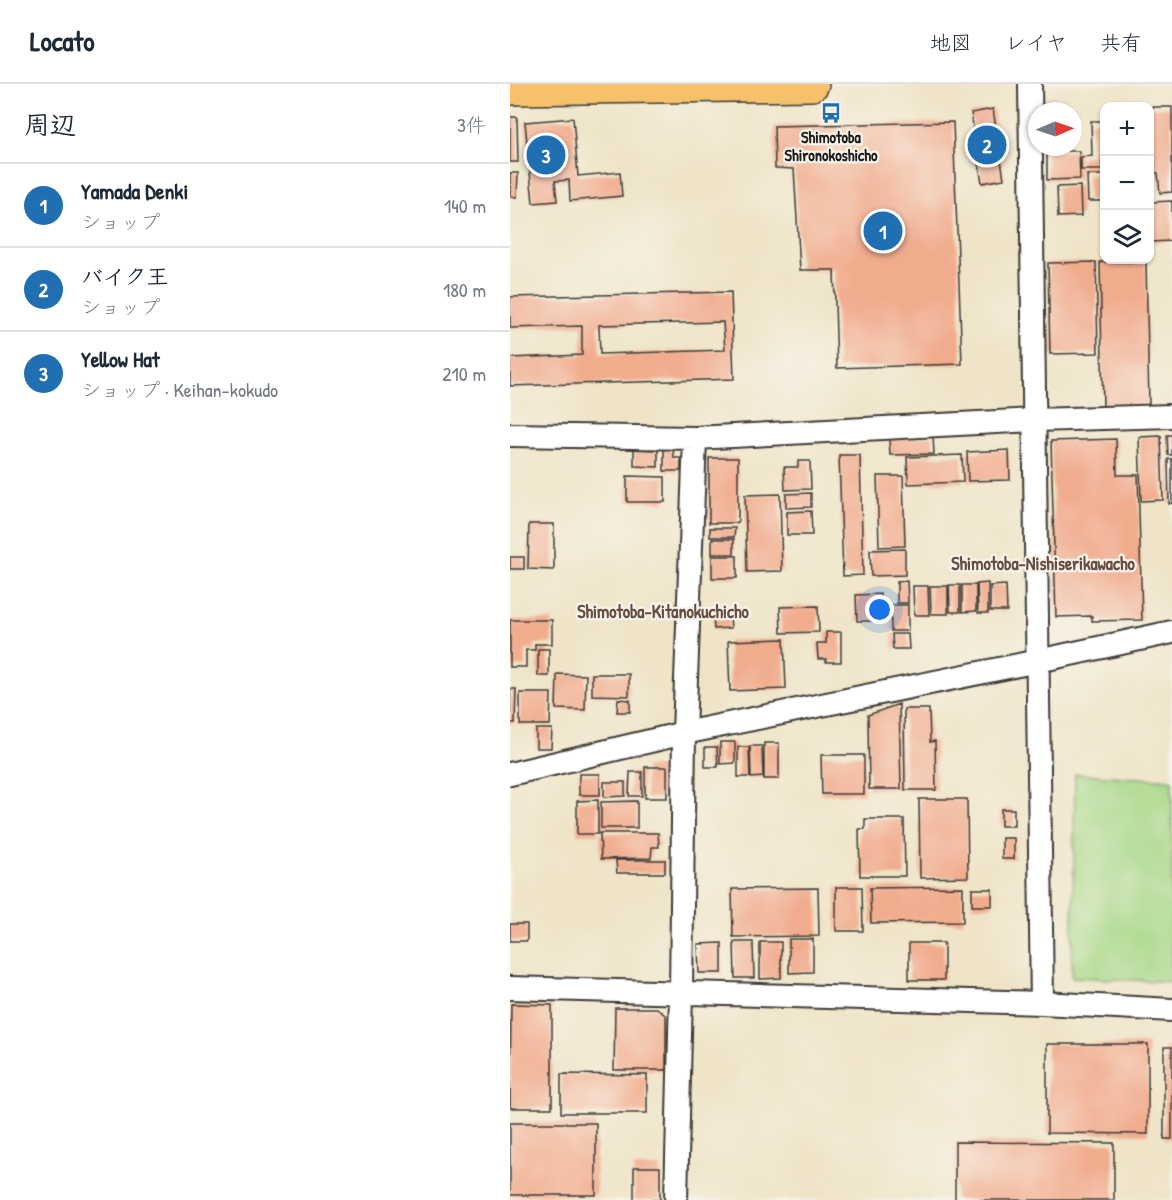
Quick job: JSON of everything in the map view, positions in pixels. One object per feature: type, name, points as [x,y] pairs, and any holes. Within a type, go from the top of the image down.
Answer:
[{"type":"highway","points":[[510,88],[812,84]]},
{"type":"street","points":[[1030,84],[1042,1003]]},
{"type":"street","points":[[510,435],[694,438],[1034,420],[1172,416]]},
{"type":"street","points":[[676,1200],[684,733],[694,438]]},
{"type":"street","points":[[510,774],[684,733],[1172,632]]},
{"type":"street","points":[[510,988],[1042,1003],[1172,1010]]},
{"type":"green space","points":[[1075,774],[1172,780],[1172,982],[1072,977]]},
{"type":"building","points":[[1154,107],[1172,107],[1172,192],[1160,193],[1158,173],[1155,173]]},
{"type":"building","points":[[993,109],[1004,179],[982,183],[971,113]]},
{"type":"building","points":[[510,117],[517,117],[518,162],[510,162]]},
{"type":"building","points":[[573,118],[578,176],[620,172],[622,196],[570,201],[569,180],[555,181],[557,201],[533,203],[525,122]]},
{"type":"building","points":[[1091,121],[1100,121],[1100,170],[1081,170],[1081,157],[1092,156]]},
{"type":"building","points":[[953,122],[962,364],[837,368],[834,270],[800,270],[794,169],[775,168],[774,126]]},
{"type":"building","points":[[1047,156],[1079,156],[1080,179],[1047,180]]},
{"type":"building","points":[[510,173],[518,173],[517,197],[510,197]]},
{"type":"building","points":[[1087,175],[1100,175],[1100,201],[1088,201]]},
{"type":"building","points":[[1080,186],[1081,216],[1058,217],[1057,187]]},
{"type":"building","points":[[1172,201],[1172,241],[1154,242],[1154,202]]},
{"type":"building","points":[[1096,262],[1098,353],[1050,354],[1048,263]]},
{"type":"building","points":[[1100,264],[1146,264],[1149,405],[1103,407]]},
{"type":"building","points":[[731,292],[734,379],[510,386],[510,358],[582,355],[582,326],[510,328],[510,297]],"holes":[[[723,322],[725,350],[600,354],[599,325]]]},
{"type":"building","points":[[1167,435],[1172,435],[1172,455],[1168,455]]},
{"type":"building","points":[[933,436],[934,454],[890,455],[889,438]]},
{"type":"building","points":[[1161,436],[1163,500],[1141,501],[1139,437]]},
{"type":"building","points":[[1116,439],[1117,475],[1138,475],[1142,620],[1092,621],[1092,616],[1056,617],[1051,441]]},
{"type":"building","points":[[634,449],[658,450],[658,467],[634,466]]},
{"type":"building","points":[[664,449],[673,449],[674,458],[681,458],[681,471],[664,471]]},
{"type":"building","points":[[1009,450],[1010,480],[968,481],[967,452]]},
{"type":"building","points":[[839,455],[860,455],[863,575],[843,576]]},
{"type":"building","points":[[962,455],[963,482],[908,484],[907,457]]},
{"type":"building","points":[[709,458],[738,458],[738,523],[709,523]]},
{"type":"building","points":[[1168,459],[1172,459],[1172,503],[1169,504]]},
{"type":"building","points":[[798,461],[810,461],[811,489],[785,490],[784,467],[798,467]]},
{"type":"building","points":[[627,476],[665,477],[665,502],[627,502]]},
{"type":"building","points":[[877,476],[903,476],[905,546],[879,547]]},
{"type":"building","points":[[811,493],[811,507],[786,508],[786,494]]},
{"type":"building","points":[[780,494],[782,571],[747,572],[745,495]]},
{"type":"building","points":[[811,511],[812,535],[787,535],[787,512]]},
{"type":"building","points":[[529,524],[554,524],[554,570],[528,569]]},
{"type":"building","points":[[710,528],[735,528],[734,537],[710,537]]},
{"type":"building","points":[[712,539],[734,539],[734,554],[712,554]]},
{"type":"building","points":[[905,549],[905,575],[871,576],[870,550]]},
{"type":"building","points":[[712,556],[737,556],[737,578],[712,578]]},
{"type":"building","points":[[510,557],[524,557],[524,569],[510,569]]},
{"type":"building","points":[[907,581],[908,603],[897,603],[897,582]]},
{"type":"building","points":[[988,583],[988,613],[978,613],[977,584]]},
{"type":"building","points":[[949,585],[960,585],[960,612],[950,612]]},
{"type":"building","points":[[962,585],[976,585],[976,611],[962,612]]},
{"type":"building","points":[[1006,585],[1007,611],[990,611],[990,586]]},
{"type":"building","points":[[913,586],[928,586],[929,615],[914,615]]},
{"type":"building","points":[[930,586],[948,586],[948,614],[931,614]]},
{"type":"building","points":[[880,594],[881,621],[857,621],[856,595]]},
{"type":"building","points":[[891,605],[908,605],[908,631],[891,631]]},
{"type":"building","points":[[818,606],[819,632],[781,633],[780,607]]},
{"type":"building","points":[[713,616],[730,616],[731,628],[714,629]]},
{"type":"building","points":[[510,620],[552,620],[552,644],[535,644],[535,650],[526,650],[526,667],[510,667]]},
{"type":"building","points":[[826,632],[841,632],[841,662],[826,662],[826,659],[818,659],[817,643],[826,643]]},
{"type":"building","points":[[892,634],[908,634],[909,649],[893,649]]},
{"type":"building","points":[[784,639],[786,689],[730,691],[728,641]]},
{"type":"building","points":[[538,649],[549,649],[549,676],[538,676]]},
{"type":"building","points":[[557,674],[586,675],[585,710],[556,709]]},
{"type":"building","points":[[592,674],[629,674],[629,696],[592,695]]},
{"type":"building","points":[[510,689],[516,689],[515,723],[510,723]]},
{"type":"building","points":[[520,693],[551,693],[550,725],[520,725]]},
{"type":"building","points":[[618,699],[630,700],[630,712],[617,712]]},
{"type":"building","points":[[899,704],[901,789],[869,789],[868,715]]},
{"type":"building","points":[[904,709],[929,709],[930,742],[935,741],[936,790],[905,790]]},
{"type":"building","points":[[536,729],[552,729],[551,748],[536,748]]},
{"type":"building","points":[[720,742],[735,742],[735,763],[720,764]]},
{"type":"building","points":[[764,743],[779,743],[779,779],[764,779]]},
{"type":"building","points":[[750,746],[762,746],[763,777],[751,778]]},
{"type":"building","points":[[705,747],[717,747],[718,767],[705,767]]},
{"type":"building","points":[[738,747],[749,747],[750,777],[738,777]]},
{"type":"building","points":[[821,755],[864,755],[864,794],[822,794]]},
{"type":"building","points":[[645,767],[667,767],[667,798],[645,798]]},
{"type":"building","points":[[630,772],[642,772],[642,796],[629,796]]},
{"type":"building","points":[[579,774],[600,774],[600,795],[579,795]]},
{"type":"building","points":[[604,782],[625,782],[625,796],[604,797]]},
{"type":"building","points":[[919,799],[967,799],[968,877],[920,878]]},
{"type":"building","points":[[598,800],[598,834],[577,834],[577,801]]},
{"type":"building","points":[[637,801],[637,828],[601,828],[601,802]]},
{"type":"building","points":[[1001,809],[1014,809],[1014,826],[1001,826]]},
{"type":"building","points":[[865,819],[904,819],[905,876],[860,876],[859,829],[865,829]]},
{"type":"building","points":[[600,833],[658,833],[659,847],[652,847],[651,858],[601,859]]},
{"type":"building","points":[[1002,838],[1014,838],[1014,859],[1002,859]]},
{"type":"building","points":[[616,860],[665,860],[665,873],[617,873]]},
{"type":"building","points":[[836,887],[862,887],[863,931],[836,931]]},
{"type":"building","points":[[963,887],[963,922],[871,923],[870,888]]},
{"type":"building","points":[[818,888],[819,936],[733,937],[732,889]]},
{"type":"building","points":[[972,889],[992,889],[992,906],[972,906]]},
{"type":"building","points":[[510,924],[527,924],[527,941],[510,941]]},
{"type":"building","points":[[789,939],[813,939],[813,972],[789,973]]},
{"type":"building","points":[[734,942],[753,942],[754,978],[735,978]]},
{"type":"building","points":[[760,942],[781,942],[781,978],[760,979]]},
{"type":"building","points":[[722,943],[722,973],[699,973],[698,944]]},
{"type":"building","points":[[909,943],[944,943],[944,980],[909,980]]},
{"type":"building","points":[[511,1004],[552,1005],[552,1108],[510,1108]]},
{"type":"building","points":[[615,1008],[657,1008],[666,1016],[666,1070],[614,1070]]},
{"type":"building","points":[[1047,1044],[1148,1044],[1148,1134],[1047,1133]]},
{"type":"building","points":[[1164,1047],[1172,1047],[1172,1139],[1164,1139]]},
{"type":"building","points":[[561,1074],[647,1075],[647,1113],[561,1113]]},
{"type":"building","points":[[510,1123],[596,1123],[596,1195],[510,1195]]},
{"type":"building","points":[[955,1142],[1114,1143],[1114,1200],[955,1200]]},
{"type":"building","points":[[634,1167],[660,1167],[660,1200],[634,1200]]},
{"type":"place","name":"Shimotoba Shironokoshicho","points":[[831,113]]},
{"type":"place","name":"バイク王","points":[[987,145]]},
{"type":"place","name":"Yellow Hat","points":[[546,155]]},
{"type":"place","name":"Yamada Denki","points":[[883,231]]},
{"type":"district","name":"Shimotoba-Nishiserikawacho","points":[[1043,563]]},
{"type":"district","name":"Shimotoba-Kitanokuchicho","points":[[663,611]]}]
